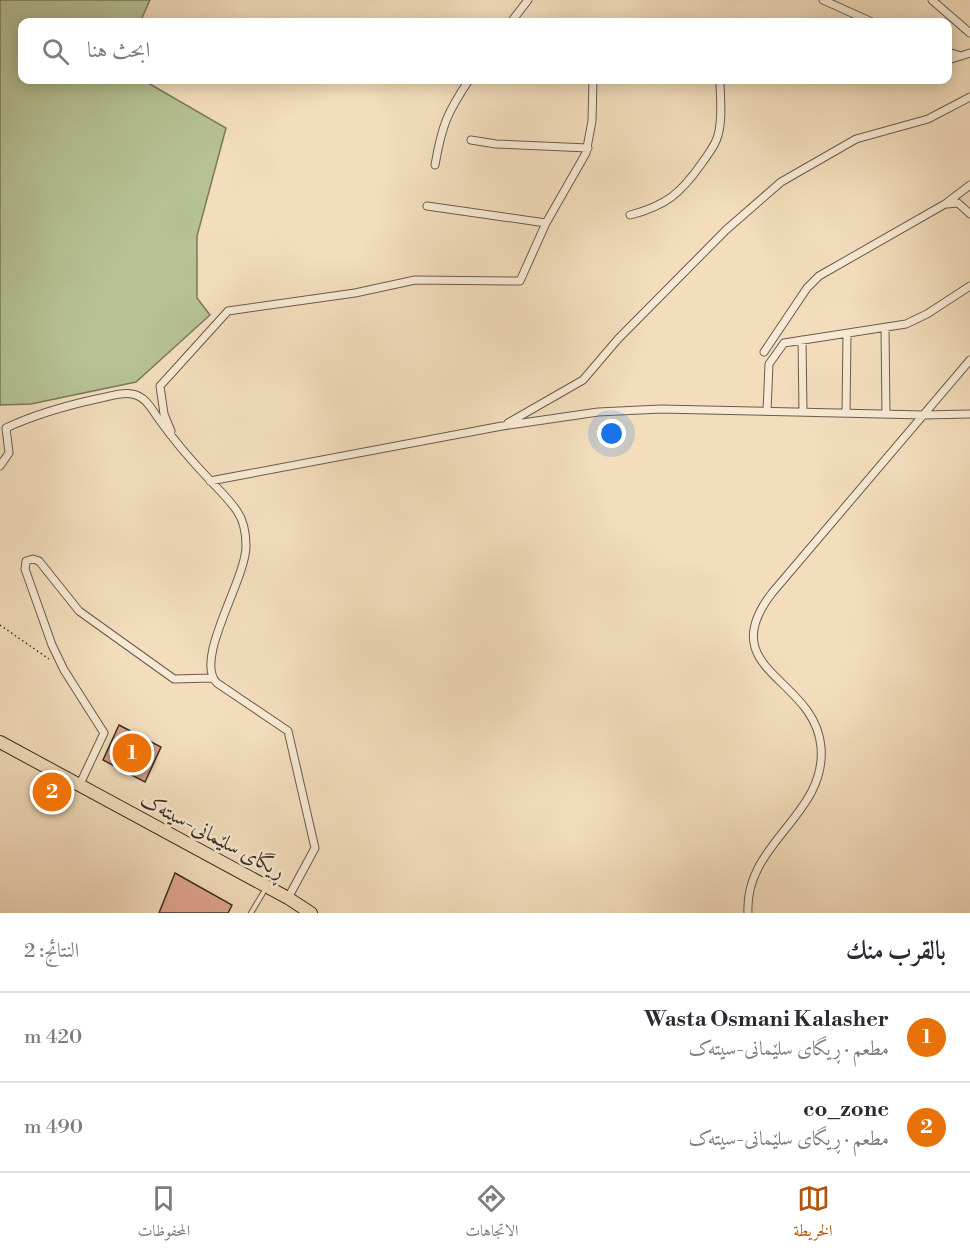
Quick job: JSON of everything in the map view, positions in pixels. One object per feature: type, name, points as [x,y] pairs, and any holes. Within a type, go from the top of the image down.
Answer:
[{"type":"main road","name":"ڕیگای سلێمانی-سیتەک","points":[[0,742],[288,898],[311,913]]},
{"type":"main road","name":"ڕیگای سلێمانی-سیتەک","points":[[0,751],[298,913]]},
{"type":"street","points":[[514,18],[528,0]]},
{"type":"street","points":[[823,0],[863,18]]},
{"type":"street","points":[[932,0],[970,33]]},
{"type":"street","points":[[952,53],[962,56]]},
{"type":"street","points":[[952,59],[970,53]]},
{"type":"street","points":[[435,165],[448,112],[466,84]]},
{"type":"street","points":[[176,444],[164,414],[160,386],[228,311],[355,293],[415,280],[520,281],[546,223],[582,163],[588,148],[593,111],[593,84]]},
{"type":"street","points":[[630,215],[655,208],[669,201],[685,185],[708,154],[719,132],[720,84]]},
{"type":"street","points":[[502,426],[583,380],[618,339],[711,245],[781,182],[856,139],[928,119],[970,97]]},
{"type":"street","points":[[471,140],[496,144],[588,148]]},
{"type":"street","points":[[764,352],[807,288],[819,276],[945,204],[970,185]]},
{"type":"street","points":[[955,196],[968,211]]},
{"type":"street","points":[[945,204],[958,203],[968,211]]},
{"type":"street","points":[[427,206],[546,223]]},
{"type":"street","points":[[767,411],[769,364],[784,343],[885,328],[914,321],[970,286]]},
{"type":"street","points":[[885,328],[886,414]]},
{"type":"street","points":[[846,334],[846,413]]},
{"type":"street","points":[[802,340],[803,412]]},
{"type":"street","points":[[748,913],[749,890],[754,874],[772,845],[814,789],[819,776],[821,760],[819,734],[810,712],[766,668],[757,655],[752,638],[755,619],[772,593],[970,360]]},
{"type":"street","points":[[0,466],[9,453],[6,428],[32,416],[75,403],[118,394],[133,394],[146,400],[176,444],[237,511],[243,524],[246,542],[242,570],[217,632],[211,655],[212,678]]},
{"type":"street","points":[[210,481],[502,426],[598,412],[661,409],[970,414]]},
{"type":"street","points":[[79,786],[104,733],[64,670],[52,645],[25,569],[25,562],[30,559],[36,559],[42,564],[79,610],[174,679],[212,678],[288,731],[315,848],[288,898]]},
{"type":"lane","points":[[251,913],[263,893]]},
{"type":"path","points":[[0,625],[64,670]]},
{"type":"green space","points":[[0,0],[150,0],[142,18],[18,18],[18,84],[150,84],[226,128],[197,236],[197,298],[210,315],[136,382],[31,404],[0,405]]},
{"type":"building","points":[[119,725],[161,747],[145,782],[103,760]]},
{"type":"building","points":[[175,873],[232,905],[228,913],[159,913]]},
{"type":"place","name":"Wasta Osmani Kalasher","points":[[132,753]]},
{"type":"place","name":"co_zone","points":[[52,792]]}]
